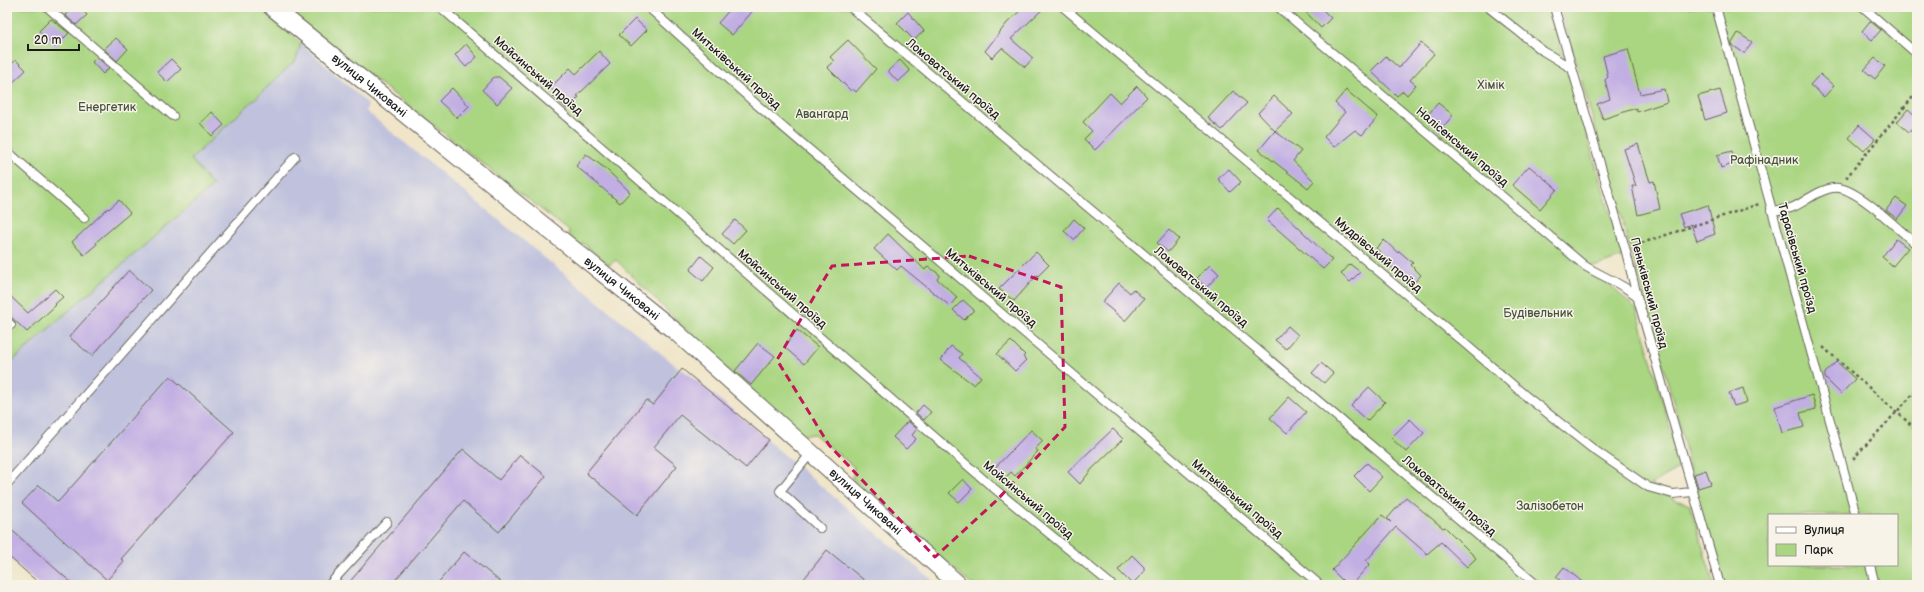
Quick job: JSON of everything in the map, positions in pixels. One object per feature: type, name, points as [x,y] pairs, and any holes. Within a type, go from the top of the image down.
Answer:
[{"type":"street","name":"вулиця Чиковані","points":[[272,7],[676,332],[959,585]]},
{"type":"lane","points":[[47,7],[173,116]]},
{"type":"lane","name":"Мойсинський проїзд","points":[[440,7],[990,485],[1112,585]]},
{"type":"lane","name":"Митьківський проїзд","points":[[648,7],[756,104],[1320,585]]},
{"type":"lane","name":"Ломоватський проїзд","points":[[850,7],[1537,585]]},
{"type":"lane","name":"Мудрівський проїзд","points":[[1063,7],[1527,397],[1593,449],[1648,487],[1673,494],[1692,492]]},
{"type":"lane","name":"Налісенський проїзд","points":[[1278,7],[1585,266],[1605,278],[1615,281],[1637,296]]},
{"type":"lane","points":[[1488,7],[1543,51],[1572,68]]},
{"type":"lane","name":"Пеньківський проїзд","points":[[1554,7],[1625,248],[1692,492],[1720,585]]},
{"type":"lane","name":"Тарасівський проїзд","points":[[1716,7],[1856,514]]},
{"type":"lane","points":[[1863,7],[1917,54]]},
{"type":"lane","points":[[7,151],[84,218]]},
{"type":"lane","points":[[7,484],[295,157]]},
{"type":"lane","points":[[1771,210],[1781,211],[1795,207],[1818,193],[1838,187],[1849,190],[1860,198],[1917,245]]},
{"type":"lane","points":[[811,453],[780,490],[820,528]]},
{"type":"lane","points":[[329,585],[387,522]]},
{"type":"lane","points":[[1870,566],[1876,585]]},
{"type":"path","points":[[1838,187],[1917,92]]},
{"type":"path","points":[[1625,248],[1768,200]]},
{"type":"path","points":[[1819,344],[1917,430]]},
{"type":"path","points":[[1843,470],[1898,413],[1917,390]]},
{"type":"highlighted area","points":[[969,256],[1061,287],[1065,427],[997,500],[935,557],[829,445],[777,360],[832,266]]},
{"type":"shaded area","points":[[301,43],[368,104],[366,111],[775,447],[938,585],[40,585],[7,556],[7,366],[213,187],[191,159],[296,60]]},
{"type":"green space","name":"Енергетик","points":[[7,7],[259,7],[301,43],[296,60],[191,159],[213,186],[7,366]]},
{"type":"green space","points":[[282,7],[1549,7],[1623,257],[1591,268],[1637,310],[1681,467],[1650,485],[1676,500],[1690,505],[1714,585],[972,585],[852,479],[854,467],[814,434],[803,435],[728,371],[616,260],[609,265],[584,244],[579,245],[568,235],[569,231]]},
{"type":"green space","name":"Рафінадник","points":[[1560,7],[1917,7],[1917,585],[1723,585],[1695,491],[1680,426]]},
{"type":"building","points":[[74,7],[79,7],[87,15],[76,25],[65,15]]},
{"type":"building","points":[[732,7],[756,7],[732,35],[718,23]]},
{"type":"building","points":[[1024,7],[1045,7],[1011,39],[1033,58],[1025,67],[1002,48],[992,58],[985,51],[1007,23]]},
{"type":"building","points":[[1301,7],[1320,7],[1331,18],[1321,28]]},
{"type":"building","points":[[908,12],[924,31],[914,40],[897,23]]},
{"type":"building","points":[[51,19],[69,33],[55,47],[39,31]]},
{"type":"building","points":[[635,19],[647,30],[631,46],[619,35]]},
{"type":"building","points":[[1870,21],[1881,30],[1872,40],[1862,31]]},
{"type":"building","points":[[1738,33],[1752,42],[1744,53],[1732,45]]},
{"type":"building","points":[[116,38],[128,49],[117,61],[104,49]]},
{"type":"building","points":[[848,40],[876,69],[856,92],[853,89],[851,91],[827,67],[834,61],[830,57]]},
{"type":"building","points":[[1421,43],[1434,54],[1410,80],[1416,85],[1407,95],[1403,91],[1397,96],[1371,71],[1386,56],[1399,68]]},
{"type":"building","points":[[466,44],[477,57],[466,67],[455,55]]},
{"type":"building","points":[[1628,49],[1640,94],[1664,89],[1667,102],[1637,112],[1636,108],[1603,119],[1597,104],[1610,99],[1605,80],[1608,77],[1603,56]]},
{"type":"building","points":[[599,51],[610,64],[577,96],[579,97],[567,109],[553,96],[556,93],[550,88],[570,68],[576,74]]},
{"type":"building","points":[[97,57],[109,68],[103,74],[92,62]]},
{"type":"building","points":[[1875,58],[1885,66],[1875,79],[1864,70]]},
{"type":"building","points":[[171,59],[181,69],[167,82],[157,72]]},
{"type":"building","points":[[16,60],[26,70],[7,88],[7,68]]},
{"type":"building","points":[[900,60],[910,71],[898,82],[888,71]]},
{"type":"building","points":[[1820,74],[1834,86],[1824,97],[1810,85]]},
{"type":"building","points":[[494,77],[499,77],[512,88],[497,104],[482,90]]},
{"type":"building","points":[[1137,86],[1147,97],[1095,150],[1084,139],[1092,131],[1083,122],[1110,93],[1120,103]]},
{"type":"building","points":[[452,88],[469,106],[457,118],[439,101]]},
{"type":"building","points":[[1346,90],[1378,117],[1362,135],[1355,130],[1334,147],[1324,137],[1345,112],[1335,103]]},
{"type":"building","points":[[1720,90],[1727,113],[1705,120],[1698,96]]},
{"type":"building","points":[[1233,91],[1247,103],[1222,130],[1208,118]]},
{"type":"building","points":[[1274,96],[1293,114],[1275,131],[1258,113]]},
{"type":"building","points":[[1438,103],[1453,115],[1440,131],[1425,118]]},
{"type":"building","points":[[1908,109],[1917,117],[1917,123],[1909,132],[1897,122]]},
{"type":"building","points":[[212,112],[224,125],[212,136],[200,123]]},
{"type":"building","points":[[1859,125],[1875,139],[1864,151],[1849,138]]},
{"type":"building","points":[[1275,131],[1301,151],[1293,161],[1314,181],[1308,188],[1259,150]]},
{"type":"building","points":[[1638,144],[1650,182],[1654,181],[1660,209],[1638,215],[1632,186],[1636,186],[1624,149]]},
{"type":"building","points":[[1732,151],[1735,163],[1721,168],[1717,155]]},
{"type":"building","points":[[586,154],[606,169],[630,192],[620,203],[576,166]]},
{"type":"building","points":[[1529,166],[1557,189],[1540,209],[1512,185]]},
{"type":"building","points":[[1229,169],[1241,182],[1230,192],[1218,179]]},
{"type":"building","points":[[1896,198],[1907,206],[1897,219],[1886,210]]},
{"type":"building","points":[[119,200],[130,213],[96,242],[97,244],[84,255],[72,242],[108,208],[109,209]]},
{"type":"building","points":[[1708,205],[1715,234],[1697,241],[1691,224],[1684,227],[1679,214]]},
{"type":"building","points":[[1278,208],[1332,260],[1323,269],[1267,220]]},
{"type":"building","points":[[1074,219],[1084,228],[1074,240],[1064,231]]},
{"type":"building","points":[[735,220],[746,230],[733,244],[722,234]]},
{"type":"building","points":[[1169,230],[1179,239],[1168,252],[1157,243]]},
{"type":"building","points":[[888,234],[925,270],[928,266],[940,275],[937,279],[957,297],[950,306],[901,266],[897,270],[874,249]]},
{"type":"building","points":[[1896,239],[1908,248],[1893,266],[1882,257]]},
{"type":"building","points":[[1384,240],[1398,253],[1399,251],[1413,263],[1411,265],[1421,275],[1412,285],[1388,264],[1389,262],[1376,248]]},
{"type":"building","points":[[1036,252],[1049,265],[1038,276],[1037,275],[1014,301],[999,289]]},
{"type":"building","points":[[701,256],[714,267],[703,281],[690,270]]},
{"type":"building","points":[[1350,264],[1360,272],[1350,282],[1341,274]]},
{"type":"building","points":[[1210,265],[1219,274],[1206,288],[1197,278]]},
{"type":"building","points":[[129,270],[151,290],[92,356],[69,337]]},
{"type":"building","points":[[1119,283],[1130,293],[1133,289],[1144,299],[1125,321],[1102,302]]},
{"type":"building","points":[[55,289],[63,297],[27,332],[7,313],[7,293],[28,313]]},
{"type":"building","points":[[963,300],[974,310],[964,320],[953,310]]},
{"type":"building","points":[[1288,326],[1298,335],[1286,349],[1275,340]]},
{"type":"building","points":[[797,330],[818,347],[804,364],[784,347]]},
{"type":"building","points":[[1011,341],[1025,355],[1023,357],[1026,360],[1015,371],[997,354]]},
{"type":"building","points":[[758,343],[775,356],[751,385],[735,371]]},
{"type":"building","points":[[951,346],[962,354],[959,358],[981,377],[974,385],[941,360]]},
{"type":"building","points":[[1837,362],[1855,379],[1841,394],[1825,378],[1825,373]]},
{"type":"building","points":[[1321,363],[1333,373],[1324,383],[1312,373]]},
{"type":"building","points":[[682,369],[769,440],[746,468],[680,415],[654,447],[677,466],[637,515],[586,473],[646,400],[653,405]]},
{"type":"building","points":[[170,376],[234,432],[121,559],[124,561],[107,580],[22,503],[39,485],[58,502]]},
{"type":"building","points":[[1369,387],[1385,402],[1367,421],[1351,406]]},
{"type":"building","points":[[1743,388],[1747,402],[1734,406],[1729,393]]},
{"type":"building","points":[[1812,395],[1816,409],[1800,413],[1804,427],[1782,433],[1775,407]]},
{"type":"building","points":[[1289,397],[1306,412],[1287,433],[1270,418]]},
{"type":"building","points":[[923,405],[931,412],[924,420],[916,413]]},
{"type":"building","points":[[1410,419],[1424,433],[1406,452],[1391,438]]},
{"type":"building","points":[[908,421],[917,429],[912,435],[916,439],[906,449],[893,437]]},
{"type":"building","points":[[1113,429],[1123,439],[1092,469],[1080,484],[1068,472]]},
{"type":"building","points":[[1031,430],[1043,441],[1035,449],[1038,451],[1015,476],[1011,472],[1001,482],[991,472]]},
{"type":"building","points":[[463,449],[499,480],[520,455],[546,476],[499,532],[463,501],[391,585],[347,585]]},
{"type":"building","points":[[1367,463],[1382,477],[1369,491],[1354,476]]},
{"type":"building","points":[[1706,470],[1711,484],[1698,488],[1694,474]]},
{"type":"building","points":[[963,479],[972,489],[959,502],[949,493]]},
{"type":"building","points":[[1406,497],[1443,528],[1445,527],[1476,558],[1467,567],[1441,542],[1427,554],[1396,527],[1366,561],[1370,564],[1351,585],[1347,585],[1332,570],[1382,515],[1387,519]]},
{"type":"building","points":[[7,526],[74,585],[41,585],[7,555]]},
{"type":"building","points":[[827,550],[870,585],[799,585]]},
{"type":"building","points":[[464,552],[504,585],[436,585]]},
{"type":"building","points":[[1132,555],[1144,567],[1144,572],[1132,584],[1118,570]]},
{"type":"building","points":[[1564,567],[1586,585],[1566,585],[1556,577]]},
{"type":"park label","name":"Хімік","points":[[1491,85]]},
{"type":"park label","name":"Авангард","points":[[822,114]]},
{"type":"park label","name":"Будівельник","points":[[1538,313]]},
{"type":"park label","name":"Залізобетон","points":[[1550,506]]}]
